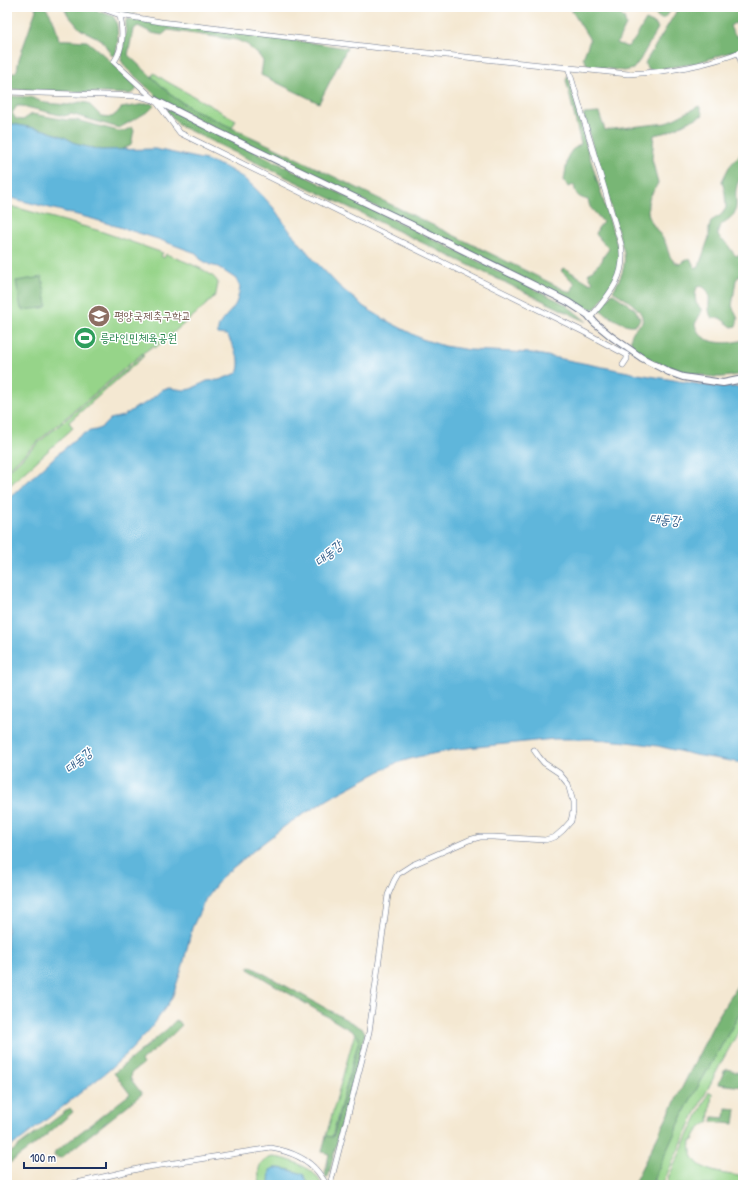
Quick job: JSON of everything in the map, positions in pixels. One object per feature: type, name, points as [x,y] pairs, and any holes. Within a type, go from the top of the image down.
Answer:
[{"type":"street","points":[[98,7],[120,15],[162,22],[380,48],[628,74],[667,71],[702,65],[740,52],[743,67]]},
{"type":"street","points":[[120,15],[122,45],[119,55],[114,62],[155,100],[180,133],[584,332],[627,355],[624,365]]},
{"type":"street","points":[[568,67],[621,244],[623,258],[620,275],[604,301],[590,318]]},
{"type":"street","points":[[7,92],[139,96],[155,100],[568,302],[612,337],[642,358],[669,372],[683,377],[723,383],[743,379]]},
{"type":"street","points":[[330,1185],[369,1032],[388,895],[394,881],[398,874],[412,865],[469,840],[480,837],[545,840],[555,837],[563,830],[571,821],[573,812],[573,802],[568,784],[559,773],[538,757],[534,750]]},
{"type":"street","points":[[68,1185],[142,1168],[271,1148],[292,1153],[301,1158],[317,1171],[327,1185]]},
{"type":"green space","points":[[35,7],[45,7],[51,15],[59,40],[87,41],[136,86],[137,88],[135,91],[129,94],[7,89],[7,73],[14,73],[17,70],[19,59],[36,10]]},
{"type":"green space","points":[[64,7],[92,7],[100,12],[113,16],[117,26],[118,41],[116,54],[114,56],[111,55],[102,40],[80,29],[68,15]]},
{"type":"green space","points":[[107,7],[136,7],[135,13],[119,11]]},
{"type":"green space","points":[[573,7],[613,7],[624,18],[626,25],[617,43],[627,47],[635,38],[646,20],[655,24],[658,28],[640,60],[633,69],[624,71],[588,66],[583,58],[590,40],[572,11]]},
{"type":"green space","points":[[651,7],[673,7],[666,17],[661,19],[651,11]]},
{"type":"green space","points":[[679,7],[743,7],[743,28],[740,28],[735,23],[730,26],[732,31],[738,37],[743,38],[743,48],[693,64],[651,70],[647,68],[645,64],[646,61]]},
{"type":"green space","points":[[128,19],[231,31],[347,48],[319,103],[261,75],[263,61],[248,45],[237,40],[168,30],[162,35],[152,33],[138,26],[133,30],[128,55],[175,98],[194,110],[290,155],[571,293],[575,283],[561,271],[564,268],[591,284],[593,282],[588,274],[602,261],[609,249],[596,234],[598,228],[603,222],[590,207],[588,200],[578,196],[574,185],[568,187],[564,180],[568,156],[572,150],[581,144],[566,80],[568,75],[587,148],[620,254],[620,262],[616,277],[595,309],[585,308],[216,129],[162,101],[126,68],[121,60],[126,20]]},
{"type":"green space","points":[[154,73],[236,120],[232,128],[194,110],[175,98],[152,77]]},
{"type":"green space","points":[[7,96],[30,97],[45,103],[68,105],[80,102],[88,103],[101,116],[112,117],[121,108],[151,103],[154,106],[149,111],[119,128],[71,114],[64,116],[22,106],[17,106],[12,113],[16,119],[23,120],[32,114],[67,120],[76,120],[118,131],[124,131],[132,127],[134,131],[130,146],[120,150],[101,150],[79,145],[64,137],[44,130],[7,123]]},
{"type":"green space","points":[[699,106],[703,115],[667,132],[654,135],[652,159],[658,183],[648,203],[648,214],[652,223],[666,243],[669,254],[673,260],[680,264],[690,258],[695,268],[699,266],[709,237],[711,221],[721,215],[726,208],[725,193],[722,181],[729,167],[743,151],[743,169],[737,184],[735,211],[732,216],[721,225],[718,231],[719,238],[727,244],[736,256],[743,253],[743,271],[736,280],[732,306],[738,319],[736,326],[732,327],[720,318],[712,318],[709,310],[709,296],[705,289],[701,286],[697,287],[695,295],[696,303],[701,309],[701,313],[695,324],[702,336],[708,340],[722,343],[743,340],[743,374],[722,377],[694,374],[663,365],[638,352],[631,343],[632,334],[642,323],[641,313],[633,304],[613,291],[622,272],[624,252],[583,114],[599,113],[605,130],[666,123]]},
{"type":"green space","points":[[168,109],[565,304],[587,322],[180,126],[167,111]]},
{"type":"green space","name":"릉라인민체육공원","points":[[7,205],[100,231],[163,253],[161,256],[164,258],[166,254],[203,270],[210,274],[218,283],[216,294],[198,312],[155,348],[153,346],[143,353],[44,436],[7,470]]},
{"type":"green space","points":[[42,277],[47,304],[46,307],[21,309],[16,281]]},
{"type":"green space","points":[[612,293],[635,309],[640,319],[637,324],[628,325],[600,310]]},
{"type":"green space","points":[[143,355],[144,356],[142,358],[69,422],[73,428],[7,488],[7,472],[45,437]]},
{"type":"green space","points":[[250,966],[363,1029],[365,1033],[328,1177],[326,1179],[325,1174],[329,1154],[322,1152],[326,1136],[333,1137],[359,1040],[358,1036],[248,969]]},
{"type":"green space","points":[[743,976],[743,1008],[688,1104],[651,1185],[633,1185],[716,1020]]},
{"type":"green space","points":[[743,1008],[743,1024],[694,1116],[662,1185],[653,1185],[659,1167],[688,1104]]},
{"type":"green space","points":[[176,1020],[182,1025],[141,1061],[143,1064],[130,1074],[132,1076],[130,1078],[142,1094],[61,1158],[54,1156],[55,1152],[130,1094],[114,1073]]},
{"type":"green space","points":[[355,1033],[359,1040],[332,1137],[326,1136]]},
{"type":"green space","points":[[728,1069],[743,1074],[743,1087],[719,1084],[724,1071]]},
{"type":"green space","points":[[709,1092],[712,1093],[709,1122],[703,1125],[695,1135],[693,1141],[691,1141],[691,1151],[694,1159],[706,1169],[714,1172],[740,1176],[743,1180],[743,1185],[667,1185],[669,1176]]},
{"type":"green space","points":[[70,1108],[73,1112],[37,1143],[7,1165],[7,1155]]},
{"type":"green space","points":[[726,1108],[736,1109],[734,1124],[712,1122],[713,1117],[725,1118]]},
{"type":"green space","points":[[272,1157],[290,1160],[303,1166],[313,1173],[322,1185],[306,1185],[307,1183],[303,1174],[291,1170],[274,1168],[269,1181],[270,1185],[260,1185],[259,1168],[263,1162]]},
{"type":"water","name":"대동강","points":[[7,123],[44,130],[64,137],[79,145],[101,150],[155,149],[206,160],[225,167],[242,177],[255,188],[273,207],[289,230],[314,260],[339,286],[364,307],[422,339],[444,346],[470,350],[532,353],[638,374],[709,386],[738,387],[743,385],[743,763],[695,755],[658,746],[628,742],[593,739],[554,739],[457,749],[417,757],[396,763],[369,777],[337,794],[289,823],[223,876],[206,898],[192,928],[183,965],[172,998],[152,1027],[130,1051],[108,1071],[7,1149],[7,500],[81,435],[96,430],[102,427],[110,419],[123,416],[148,402],[163,389],[191,389],[207,381],[219,380],[235,374],[238,371],[239,360],[229,338],[226,335],[218,334],[218,329],[221,321],[234,307],[240,287],[236,279],[218,267],[210,265],[200,259],[196,253],[158,239],[93,219],[7,197]]},
{"type":"water","points":[[274,1168],[285,1169],[303,1174],[307,1183],[306,1185],[270,1185],[270,1170]]},
{"type":"place","name":"평양국제축구학교","points":[[99,316]]},
{"type":"place","name":"릉라인민체육공원","points":[[85,338]]}]
